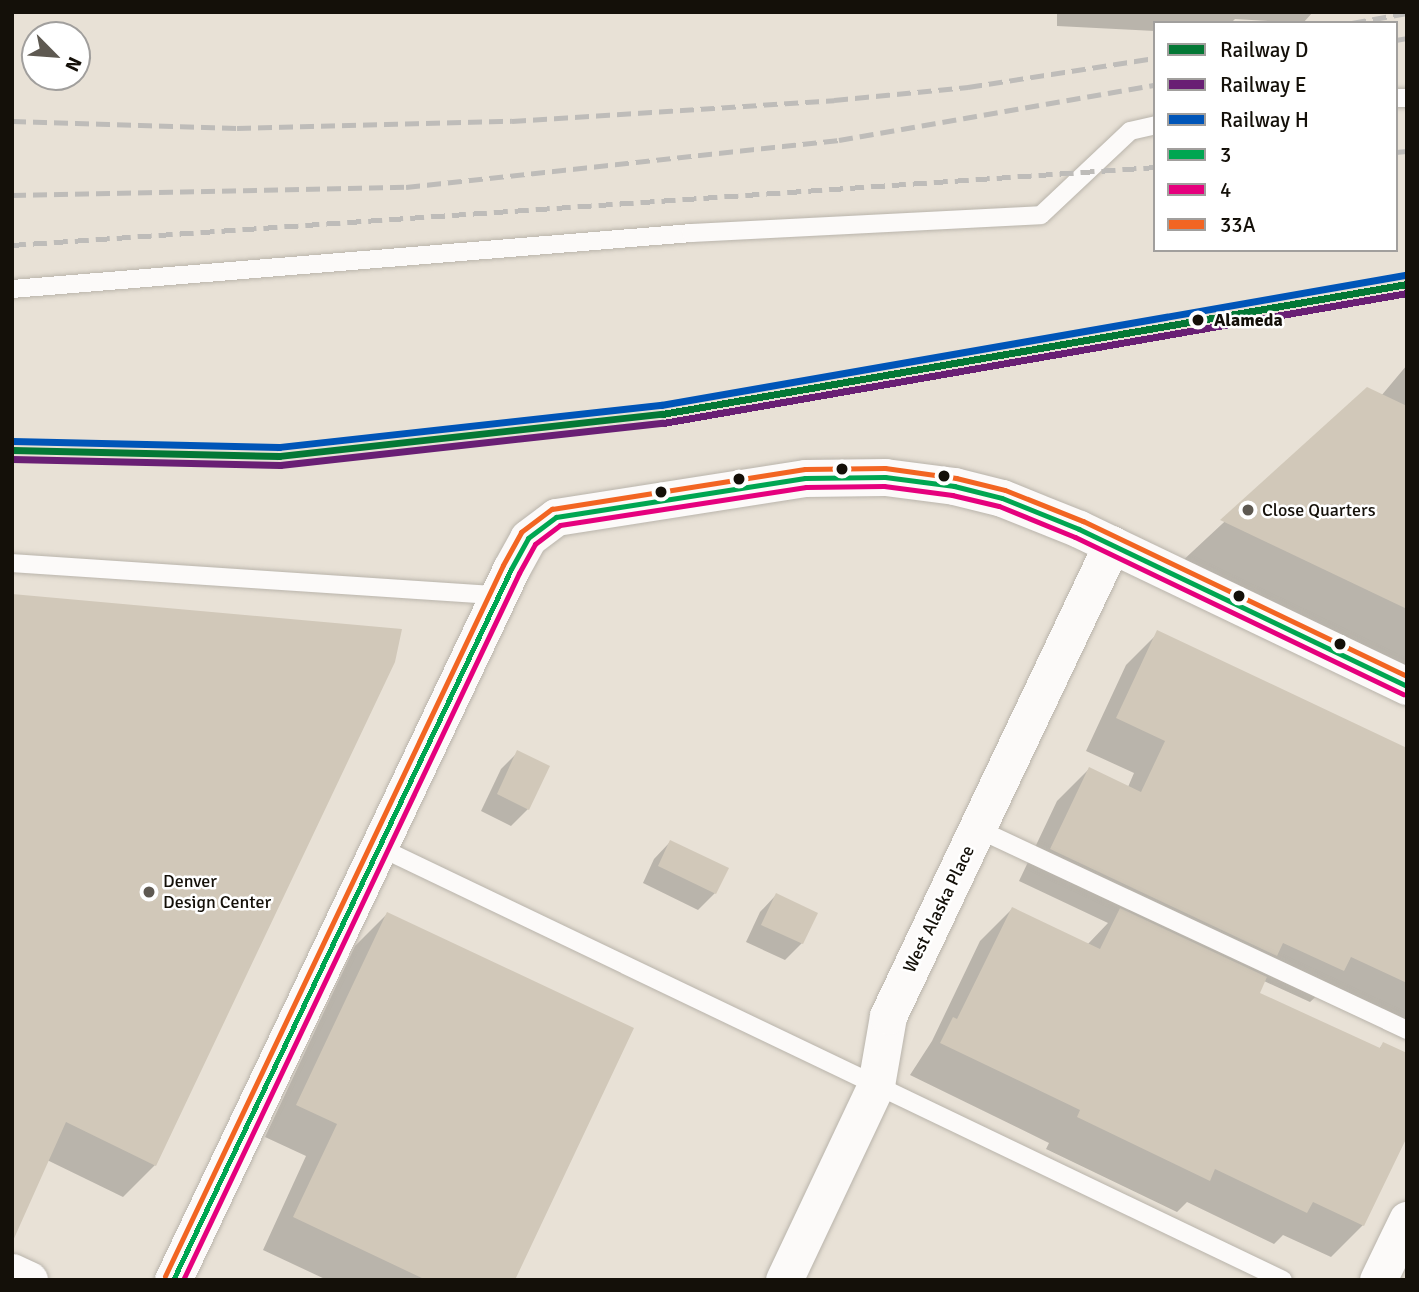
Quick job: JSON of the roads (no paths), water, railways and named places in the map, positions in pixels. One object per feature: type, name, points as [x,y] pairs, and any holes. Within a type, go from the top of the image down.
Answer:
[{"type":"street","points":[[173,1280],[520,551],[545,523],[568,513],[805,478],[847,476],[929,482],[1002,498],[1112,544],[1407,686]]},
{"type":"street","name":"West Alaska Place","points":[[784,1280],[876,1085],[888,1016],[1112,544]]},
{"type":"street","points":[[1378,1280],[1407,1220]]},
{"type":"street","points":[[12,1272],[29,1280]]},
{"type":"lane","points":[[12,289],[691,233],[1041,215],[1130,131],[1153,125]]},
{"type":"lane","points":[[12,563],[499,595]]},
{"type":"lane","points":[[978,829],[1407,1030]]},
{"type":"lane","points":[[379,846],[1283,1280]]},
{"type":"railway","points":[[1363,21],[1407,13]]},
{"type":"railway","points":[[1398,40],[1407,38]]},
{"type":"railway","points":[[12,121],[237,128],[512,121],[834,100],[968,87],[1153,58]]},
{"type":"railway","points":[[12,195],[406,187],[839,140],[1153,85]]},
{"type":"railway","points":[[1398,152],[1407,151]]},
{"type":"railway","points":[[12,245],[1153,167]]},
{"type":"rail line","name":"H","points":[[12,441],[279,447],[661,405],[1405,275]]},
{"type":"rail line","name":"D","points":[[12,450],[279,456],[662,414],[1407,284]]},
{"type":"rail line","name":"E","points":[[12,459],[280,465],[663,423],[1407,293]]},
{"type":"place","name":"Alameda","points":[[1198,320]]},
{"type":"place","name":"Close Quarters","points":[[1248,510]]},
{"type":"place","name":"Denver Design Center","points":[[149,892]]}]
